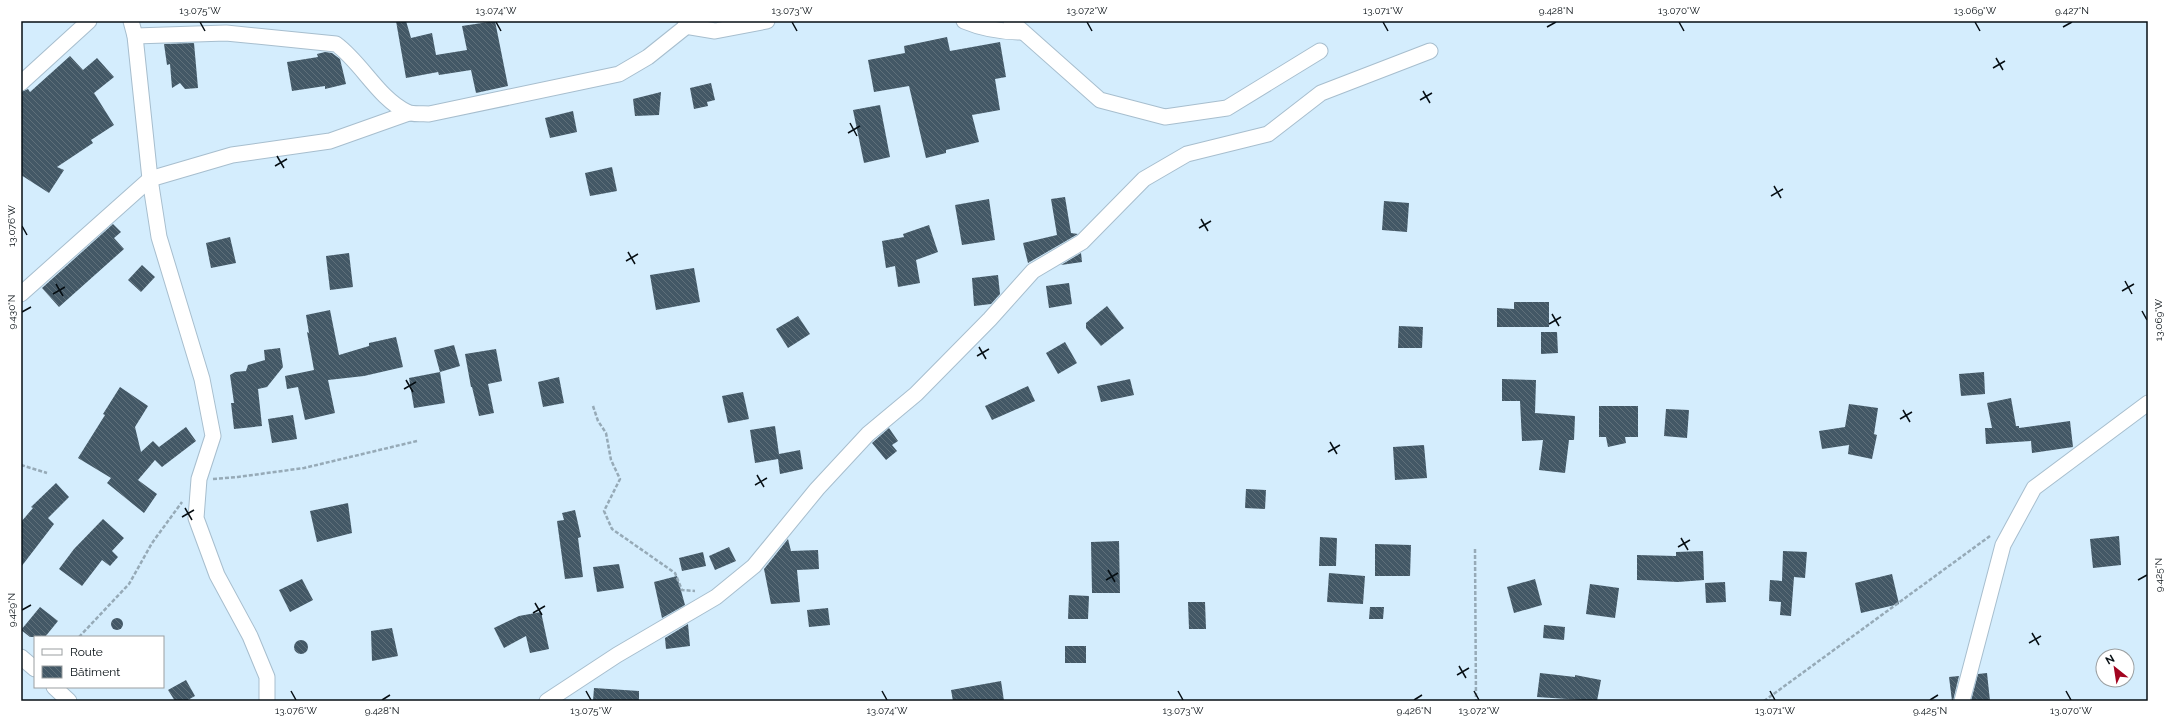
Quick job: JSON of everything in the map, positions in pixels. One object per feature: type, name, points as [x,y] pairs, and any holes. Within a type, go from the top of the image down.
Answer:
[{"type":"street","points":[[21,83],[89,21]]},
{"type":"street","points":[[131,21],[150,179],[159,237],[202,379],[213,436],[199,479],[196,518],[217,575],[250,636],[267,677],[267,701]]},
{"type":"street","points":[[21,294],[150,179],[232,155],[330,141],[409,113],[429,114],[619,74],[648,57],[689,24],[715,31],[767,21]]},
{"type":"street","points":[[964,21],[976,26],[1010,32],[1023,32]]},
{"type":"street","points":[[1011,21],[1100,100],[1164,117],[1227,108],[1320,51]]},
{"type":"street","points":[[134,36],[226,34],[336,44],[349,53],[389,100],[409,113]]},
{"type":"street","points":[[547,701],[618,655],[716,597],[754,566],[817,489],[868,434],[916,394],[990,319],[1033,271],[1082,242],[1144,179],[1187,154],[1268,134],[1321,94],[1430,52]]},
{"type":"street","points":[[1962,701],[2003,545],[2034,488],[2148,403]]},
{"type":"street","points":[[21,657],[34,669]]},
{"type":"street","points":[[55,688],[69,701]]},
{"type":"path","points":[[593,406],[598,422],[606,433],[611,460],[620,479],[604,511],[612,529],[675,573],[682,590],[700,591],[716,597]]},
{"type":"path","points":[[199,479],[238,478],[304,468],[417,441]]},
{"type":"path","points":[[21,465],[47,473]]},
{"type":"path","points":[[80,636],[129,584],[152,543],[185,498]]},
{"type":"path","points":[[1764,701],[1995,532]]},
{"type":"path","points":[[1475,549],[1476,701]]},
{"type":"building","points":[[396,21],[406,21],[411,38],[432,33],[436,55],[467,50],[462,26],[495,21],[508,86],[476,93],[471,70],[439,75],[438,72],[406,78]]},
{"type":"building","points":[[947,37],[950,51],[1000,42],[1006,77],[995,79],[1000,110],[972,115],[979,142],[946,150],[946,153],[926,158],[909,86],[874,92],[868,60],[905,53],[904,46]]},
{"type":"building","points":[[194,43],[198,88],[185,89],[180,83],[172,88],[170,64],[167,65],[164,44]]},
{"type":"building","points":[[325,52],[332,53],[340,59],[346,84],[325,89],[325,86],[292,91],[287,62],[318,57],[317,54]]},
{"type":"building","points":[[70,56],[83,70],[97,58],[114,77],[94,93],[114,125],[91,140],[93,143],[57,167],[64,170],[49,193],[21,175],[21,92],[28,89],[30,92]]},
{"type":"building","points":[[711,83],[715,100],[707,102],[708,106],[694,109],[690,88]]},
{"type":"building","points":[[661,92],[659,115],[635,116],[633,99]]},
{"type":"building","points":[[880,105],[890,157],[864,163],[853,110]]},
{"type":"building","points":[[573,111],[577,132],[550,138],[545,118]]},
{"type":"building","points":[[612,167],[617,191],[590,196],[585,173]]},
{"type":"building","points":[[1065,197],[1071,233],[1078,234],[1028,263],[1023,243],[1057,235],[1051,199]]},
{"type":"building","points":[[989,199],[995,240],[962,245],[955,205]]},
{"type":"building","points":[[1384,201],[1409,203],[1407,232],[1382,230]]},
{"type":"building","points":[[113,224],[121,232],[114,238],[124,249],[59,307],[42,288]]},
{"type":"building","points":[[929,225],[938,252],[916,260],[920,283],[898,287],[895,266],[886,268],[882,241],[904,237],[903,234]]},
{"type":"building","points":[[230,237],[236,263],[211,268],[206,243]]},
{"type":"building","points":[[349,253],[353,287],[330,290],[326,256]]},
{"type":"building","points":[[1081,253],[1082,262],[1061,265]]},
{"type":"building","points":[[142,265],[155,277],[141,292],[128,280]]},
{"type":"building","points":[[694,268],[700,302],[656,310],[650,275]]},
{"type":"building","points":[[998,275],[1000,294],[991,304],[974,306],[972,278]]},
{"type":"building","points":[[1069,283],[1072,304],[1049,308],[1046,286]]},
{"type":"building","points":[[1514,302],[1549,302],[1549,327],[1497,327],[1497,308],[1514,309]]},
{"type":"building","points":[[1107,306],[1124,328],[1101,346],[1086,328],[1086,323]]},
{"type":"building","points":[[330,310],[339,355],[369,346],[369,343],[396,337],[403,367],[364,376],[328,380],[335,413],[305,420],[298,387],[287,389],[285,376],[314,370],[307,332],[309,333],[306,315]]},
{"type":"building","points":[[798,316],[810,334],[788,348],[776,329]]},
{"type":"building","points":[[1399,326],[1423,327],[1422,348],[1398,348]]},
{"type":"building","points":[[1541,332],[1557,332],[1558,353],[1541,354]]},
{"type":"building","points":[[1065,342],[1077,363],[1058,374],[1046,353]]},
{"type":"building","points":[[454,345],[460,366],[440,372],[434,350]]},
{"type":"building","points":[[280,348],[283,367],[267,387],[258,389],[262,426],[234,429],[231,403],[234,403],[230,375],[235,372],[246,371],[248,365],[265,360],[264,350]]},
{"type":"building","points":[[496,349],[502,381],[488,384],[494,413],[479,416],[471,387],[465,354]]},
{"type":"building","points":[[440,372],[445,403],[414,408],[409,378]]},
{"type":"building","points":[[1984,372],[1985,394],[1961,396],[1959,374]]},
{"type":"building","points":[[559,377],[564,403],[543,407],[538,382]]},
{"type":"building","points":[[1130,379],[1134,395],[1101,402],[1097,386]]},
{"type":"building","points":[[1502,379],[1536,380],[1535,413],[1575,416],[1574,440],[1569,440],[1565,473],[1539,470],[1543,440],[1522,441],[1520,401],[1502,401]]},
{"type":"building","points":[[1028,386],[1035,401],[992,420],[985,406]]},
{"type":"building","points":[[120,387],[148,406],[135,427],[141,452],[153,441],[159,447],[186,427],[196,441],[162,467],[155,460],[138,480],[157,494],[144,513],[107,483],[111,478],[78,458],[105,415],[103,414]]},
{"type":"building","points":[[743,392],[749,419],[728,423],[722,396]]},
{"type":"building","points":[[2011,398],[2016,426],[2019,426],[2019,428],[2070,421],[2073,447],[2032,453],[2031,441],[1986,444],[1985,428],[1992,428],[1987,403]]},
{"type":"building","points":[[1849,404],[1878,408],[1874,434],[1877,435],[1872,459],[1848,454],[1849,445],[1822,449],[1819,431],[1845,427]]},
{"type":"building","points":[[1599,406],[1638,406],[1638,437],[1625,437],[1626,443],[1608,447],[1606,437],[1599,437]]},
{"type":"building","points":[[1666,409],[1689,410],[1687,438],[1664,436]]},
{"type":"building","points":[[293,415],[297,439],[272,443],[268,419]]},
{"type":"building","points":[[775,426],[779,454],[800,450],[803,469],[780,474],[778,459],[755,463],[750,430]]},
{"type":"building","points":[[889,428],[898,441],[892,445],[897,451],[886,460],[872,443]]},
{"type":"building","points":[[1424,445],[1427,478],[1395,480],[1393,447]]},
{"type":"building","points":[[56,483],[69,497],[48,518],[54,524],[21,567],[21,522],[33,508],[31,507]]},
{"type":"building","points":[[1246,489],[1266,490],[1265,509],[1245,508]]},
{"type":"building","points":[[348,503],[352,533],[317,542],[310,511]]},
{"type":"building","points":[[575,510],[581,537],[578,538],[583,577],[565,579],[557,521],[564,520],[562,513]]},
{"type":"building","points":[[103,519],[124,538],[112,551],[118,557],[110,566],[102,560],[82,586],[59,569],[74,549]]},
{"type":"building","points":[[2119,536],[2121,565],[2093,568],[2090,539]]},
{"type":"building","points":[[1320,537],[1337,538],[1336,566],[1319,566]]},
{"type":"building","points":[[788,539],[791,551],[818,550],[819,569],[797,570],[800,602],[771,604],[764,569]]},
{"type":"building","points":[[1119,541],[1120,593],[1092,593],[1091,542]]},
{"type":"building","points":[[1375,544],[1411,545],[1410,576],[1375,576]]},
{"type":"building","points":[[729,547],[736,561],[715,570],[709,556]]},
{"type":"building","points":[[1703,551],[1704,580],[1678,582],[1637,580],[1637,555],[1676,556],[1676,552]]},
{"type":"building","points":[[1783,551],[1807,552],[1805,578],[1794,577],[1791,616],[1780,615],[1781,602],[1769,601],[1770,580],[1782,581]]},
{"type":"building","points":[[703,552],[706,566],[682,571],[679,558]]},
{"type":"building","points":[[619,564],[624,588],[597,592],[593,567]]},
{"type":"building","points":[[1329,573],[1365,576],[1363,604],[1327,602]]},
{"type":"building","points":[[1892,574],[1899,604],[1861,613],[1855,583]]},
{"type":"building","points":[[677,576],[685,605],[662,618],[654,582]]},
{"type":"building","points":[[302,579],[313,600],[290,612],[279,590]]},
{"type":"building","points":[[1535,579],[1542,605],[1514,613],[1507,587]]},
{"type":"building","points":[[1725,582],[1726,602],[1706,603],[1705,583]]},
{"type":"building","points":[[1590,584],[1619,588],[1615,618],[1586,614]]},
{"type":"building","points":[[1069,595],[1089,596],[1088,619],[1068,619]]},
{"type":"building","points":[[1188,602],[1205,602],[1206,629],[1189,629]]},
{"type":"building","points":[[40,607],[58,621],[46,636],[30,637],[21,630]]},
{"type":"building","points":[[1370,607],[1384,607],[1383,619],[1369,619]]},
{"type":"building","points":[[828,608],[830,625],[809,627],[807,610]]},
{"type":"building","points":[[541,612],[549,649],[530,653],[526,636],[504,648],[494,628],[519,616]]},
{"type":"building","points":[[115,618],[119,618],[123,624],[119,630],[115,630],[111,626],[111,622]]},
{"type":"building","points":[[688,624],[690,646],[666,649],[665,638]]},
{"type":"building","points":[[1544,625],[1565,627],[1564,640],[1543,638]]},
{"type":"building","points":[[392,628],[398,656],[372,661],[371,631]]},
{"type":"building","points":[[298,640],[304,640],[308,644],[308,650],[304,654],[298,654],[294,650],[294,644]]},
{"type":"building","points":[[1065,646],[1086,646],[1086,663],[1065,663]]},
{"type":"building","points":[[1540,673],[1575,677],[1575,675],[1601,680],[1597,701],[1537,697]]},
{"type":"building","points":[[1987,673],[1990,701],[1971,701],[1978,674]]},
{"type":"building","points":[[1959,676],[1953,701],[1952,701],[1949,677]]},
{"type":"building","points":[[186,680],[195,696],[186,701],[175,701],[168,690]]},
{"type":"building","points":[[1001,681],[1004,701],[953,701],[951,690]]},
{"type":"building","points":[[594,688],[639,691],[639,701],[593,701]]}]
